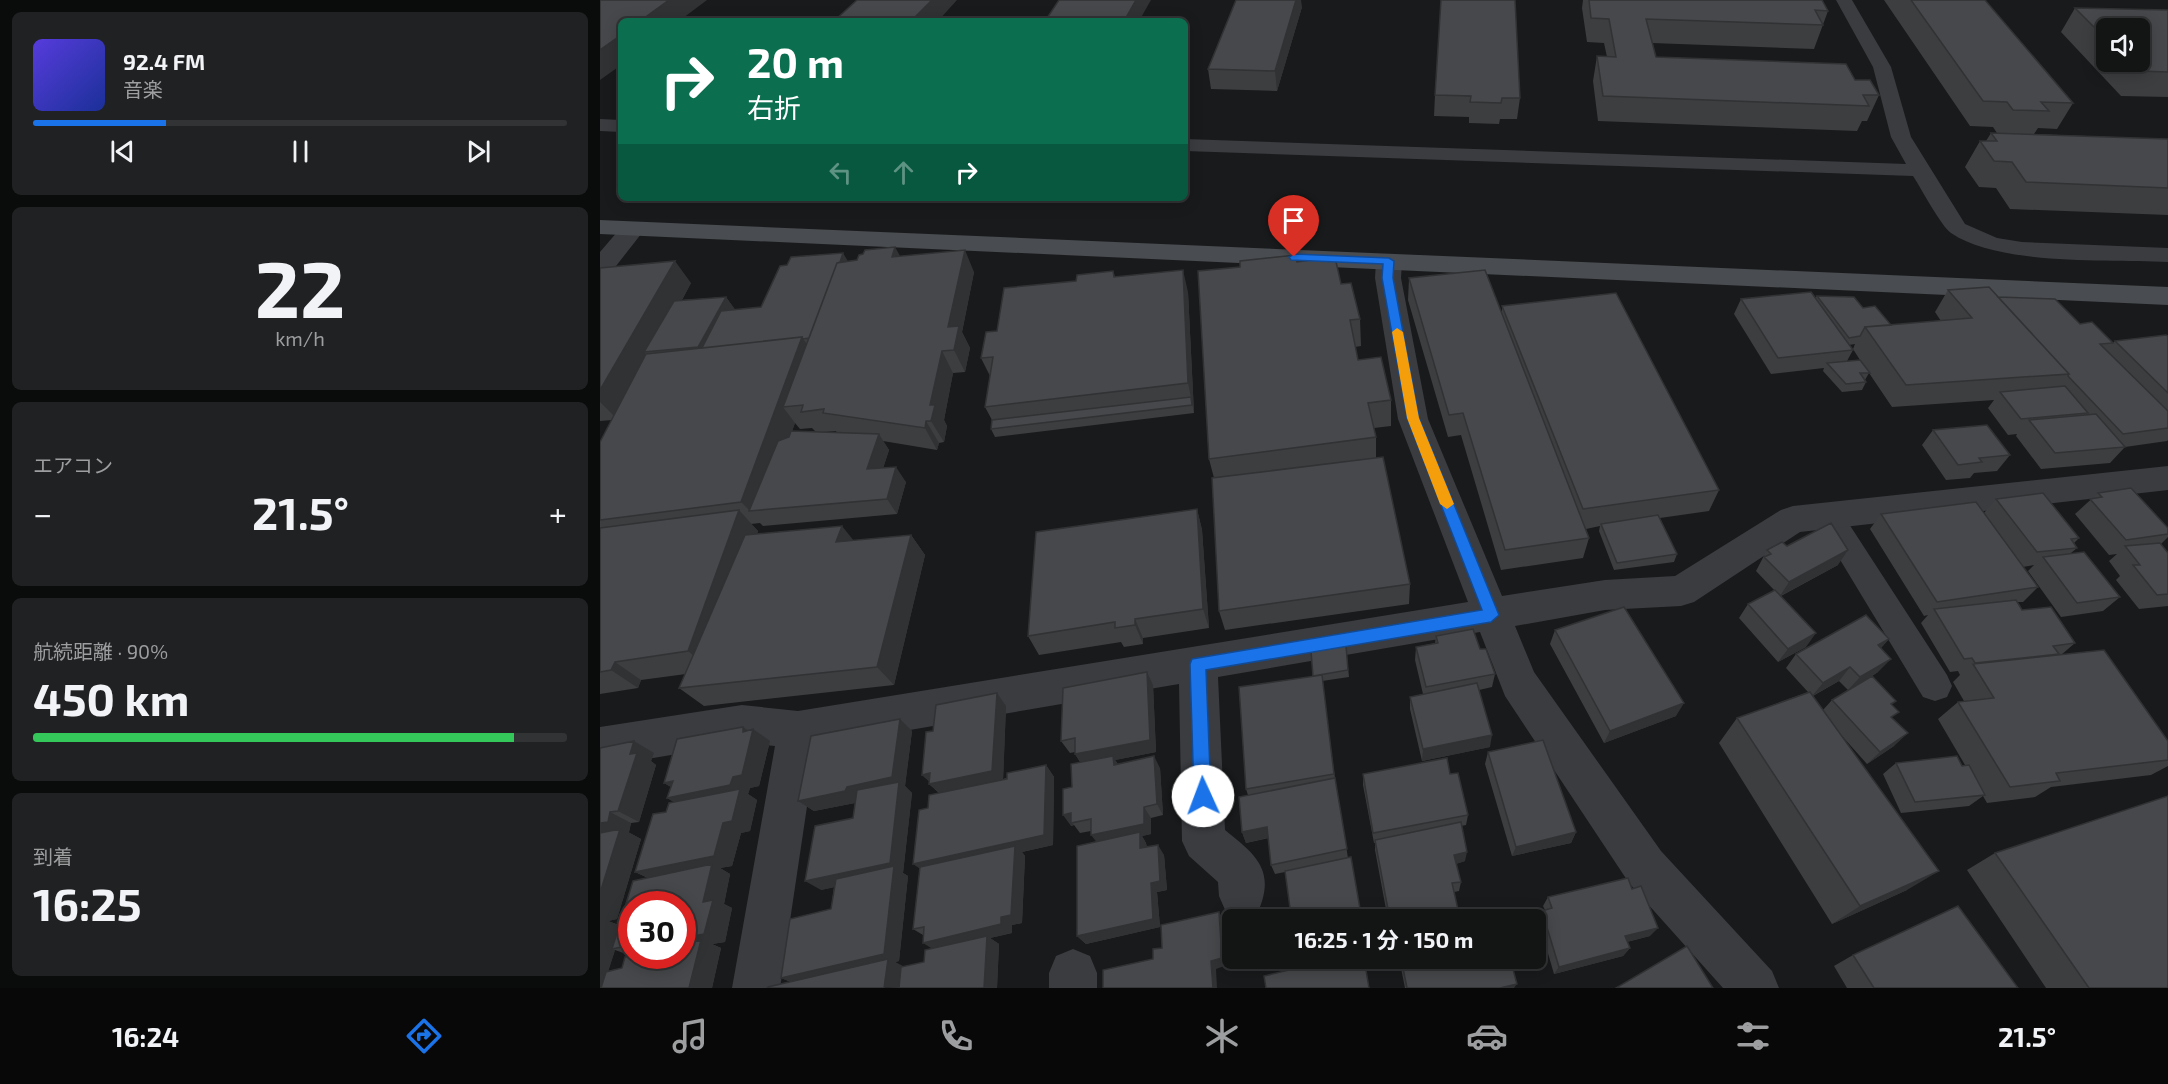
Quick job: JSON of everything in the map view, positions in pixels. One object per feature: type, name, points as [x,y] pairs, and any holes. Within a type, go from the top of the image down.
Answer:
[{"type":"street","points":[[600,227],[2168,296]]},
{"type":"street","points":[[600,269],[633,229]]},
{"type":"street","points":[[1389,261],[1388,278],[1413,418],[1519,683],[1646,867],[1755,988]]},
{"type":"street","points":[[600,747],[742,724],[798,730],[1605,595],[1681,591],[1793,519],[2168,478]]},
{"type":"street","points":[[1198,664],[1204,841],[1240,871],[1242,897]]},
{"type":"street","points":[[756,988],[798,730]]},
{"type":"lane","points":[[1823,4],[1845,3],[1882,67],[1901,138],[1957,228],[1991,243],[2022,249],[2168,255]]},
{"type":"lane","points":[[600,125],[618,126]]},
{"type":"lane","points":[[1188,145],[1919,170]]},
{"type":"lane","points":[[1828,515],[1935,686]]},
{"type":"building","points":[[600,0],[669,0],[644,18],[618,18],[618,37],[600,50]]},
{"type":"building","points":[[857,0],[932,0],[914,18],[837,18]]},
{"type":"building","points":[[1059,0],[1136,0],[1126,18],[1047,18]]},
{"type":"building","points":[[1236,0],[1296,0],[1275,71],[1208,69]]},
{"type":"building","points":[[1441,0],[1515,0],[1520,98],[1502,98],[1501,103],[1470,102],[1471,96],[1435,95]]},
{"type":"building","points":[[1589,0],[1822,0],[1828,11],[1815,10],[1823,25],[1646,19],[1656,57],[1846,64],[1855,80],[1870,80],[1879,95],[1863,95],[1869,106],[1603,96],[1597,56],[1616,57],[1609,19],[1591,18]]},
{"type":"building","points":[[1911,0],[1985,0],[2073,103],[2041,102],[2049,111],[2013,110],[2007,102],[1983,101]]},
{"type":"building","points":[[2075,8],[2168,10],[2168,72],[2150,71],[2150,18],[2096,18],[2096,29]]},
{"type":"building","points":[[1991,133],[2168,139],[2168,188],[2026,182],[2012,162],[1994,161],[1980,141],[1997,141]]},
{"type":"building","points":[[895,247],[892,257],[965,250],[948,327],[959,326],[954,350],[942,351],[930,405],[935,405],[931,421],[926,421],[925,428],[823,413],[824,409],[801,412],[803,405],[783,407],[837,263],[857,260],[865,250]]},
{"type":"building","points":[[843,253],[840,262],[837,263],[809,338],[702,348],[721,311],[761,307],[780,266],[787,265],[791,257]]},
{"type":"building","points":[[1296,255],[1297,262],[1335,257],[1341,284],[1351,283],[1360,319],[1350,320],[1358,360],[1381,357],[1391,400],[1368,403],[1376,437],[1209,459],[1198,271],[1240,267],[1240,261]]},
{"type":"building","points":[[675,261],[600,390],[600,268]]},
{"type":"building","points":[[1183,270],[1188,383],[985,407],[993,357],[981,358],[986,332],[997,331],[1004,288],[1076,281],[1077,275],[1113,271],[1114,277]]},
{"type":"building","points":[[1485,270],[1589,538],[1505,550],[1463,413],[1449,415],[1409,278]]},
{"type":"building","points":[[1989,287],[2069,374],[1906,385],[1865,327],[1972,318],[1948,290]]},
{"type":"building","points":[[1811,292],[1853,350],[1778,358],[1741,299]]},
{"type":"building","points":[[1616,293],[1719,490],[1583,509],[1502,306]]},
{"type":"building","points":[[1817,296],[1854,297],[1863,308],[1875,306],[1891,325],[1865,327],[1860,336],[1849,338]]},
{"type":"building","points":[[726,297],[698,347],[644,352],[674,301]]},
{"type":"building","points":[[1998,297],[2055,299],[2080,324],[2092,322],[2113,343],[2100,344],[2168,411],[2168,428],[2123,434]]},
{"type":"building","points":[[2168,336],[2168,393],[2115,341]]},
{"type":"building","points":[[802,337],[741,502],[600,520],[600,442],[646,354]]},
{"type":"building","points":[[1860,360],[1870,373],[1860,373],[1866,382],[1846,384],[1827,363]]},
{"type":"building","points":[[2065,386],[2088,413],[2021,419],[2000,392]]},
{"type":"building","points":[[1191,397],[1192,405],[991,429],[992,420]]},
{"type":"building","points":[[2096,414],[2125,447],[2055,453],[2029,420]]},
{"type":"building","points":[[1987,425],[2010,455],[1979,458],[1982,462],[1958,465],[1933,430]]},
{"type":"building","points":[[791,431],[879,434],[867,469],[896,467],[887,499],[749,511],[778,441],[789,437]]},
{"type":"building","points":[[1383,457],[1410,584],[1219,611],[1212,478]]},
{"type":"building","points":[[2131,488],[2168,528],[2168,534],[2126,540],[2090,499],[2102,497],[2098,493]]},
{"type":"building","points":[[2043,493],[2079,538],[2071,539],[2077,548],[2037,552],[1996,499]]},
{"type":"building","points":[[1976,502],[2038,587],[1937,602],[1881,514]]},
{"type":"building","points":[[1197,509],[1203,609],[1135,619],[1135,625],[1115,628],[1115,622],[1028,636],[1036,532]]},
{"type":"building","points":[[739,510],[688,651],[615,662],[611,670],[600,672],[600,528]]},
{"type":"building","points":[[1658,515],[1677,554],[1617,563],[1601,524]]},
{"type":"building","points":[[1831,523],[1848,550],[1789,582],[1764,557],[1771,554],[1767,550],[1782,542],[1787,546]]},
{"type":"building","points":[[842,526],[836,542],[911,535],[877,667],[679,688],[745,535]]},
{"type":"building","points":[[2160,543],[2168,553],[2168,594],[2157,595],[2133,565],[2140,565],[2125,546]]},
{"type":"building","points":[[2084,552],[2120,597],[2077,603],[2043,557]]},
{"type":"building","points":[[1775,590],[1816,633],[1788,649],[1748,604]]},
{"type":"building","points":[[2016,600],[2022,610],[2051,607],[2075,643],[2053,646],[2059,654],[1975,663],[1972,658],[1964,659],[1934,609]]},
{"type":"building","points":[[1624,607],[1684,703],[1610,731],[1555,630]]},
{"type":"building","points":[[1866,615],[1889,639],[1878,645],[1891,659],[1860,677],[1850,667],[1823,683],[1796,654]]},
{"type":"building","points":[[1473,629],[1480,649],[1486,649],[1495,674],[1426,687],[1416,647],[1438,643],[1436,636]]},
{"type":"building","points":[[1346,646],[1348,670],[1313,676],[1311,651]]},
{"type":"building","points":[[2104,650],[2168,741],[2168,760],[2056,773],[2060,781],[2010,787],[1958,702],[1994,698],[1973,664]]},
{"type":"building","points":[[1147,672],[1150,740],[1075,754],[1075,738],[1061,741],[1063,688]]},
{"type":"building","points":[[1322,675],[1334,774],[1246,789],[1239,687]]},
{"type":"building","points":[[1872,676],[1896,701],[1891,704],[1899,712],[1891,717],[1908,733],[1880,752],[1832,700]]},
{"type":"building","points":[[1477,683],[1492,735],[1423,749],[1410,697]]},
{"type":"building","points":[[1810,692],[1939,871],[1860,906],[1737,718]]},
{"type":"building","points":[[997,693],[992,771],[929,784],[930,773],[922,775],[926,732],[933,731],[936,705]]},
{"type":"building","points":[[900,719],[892,777],[847,787],[845,791],[798,801],[811,736]]},
{"type":"building","points":[[743,727],[743,732],[753,729],[742,775],[733,777],[730,785],[667,798],[673,781],[664,783],[677,739]]},
{"type":"building","points":[[1543,740],[1576,832],[1516,847],[1488,752]]},
{"type":"building","points":[[634,741],[630,754],[637,753],[618,811],[610,812],[608,822],[600,823],[600,748]]},
{"type":"building","points":[[1113,756],[1114,765],[1154,756],[1157,804],[1144,807],[1144,824],[1091,835],[1091,819],[1071,823],[1071,813],[1063,815],[1063,789],[1072,787],[1071,764]]},
{"type":"building","points":[[1957,756],[1962,766],[1969,765],[1985,795],[1915,802],[1896,763]]},
{"type":"building","points":[[1447,758],[1450,774],[1458,773],[1468,815],[1373,833],[1363,774]]},
{"type":"building","points":[[1046,765],[1044,835],[913,864],[919,810],[928,808],[929,795],[1007,779],[1007,773]]},
{"type":"building","points":[[1335,778],[1347,849],[1271,865],[1267,827],[1242,832],[1239,797]]},
{"type":"building","points":[[899,782],[890,863],[805,881],[815,826],[853,818],[857,790]]},
{"type":"building","points":[[740,789],[732,821],[723,823],[714,856],[635,872],[653,814],[666,812],[669,803]]},
{"type":"building","points":[[2168,796],[2168,988],[2089,988],[1995,853]]},
{"type":"building","points":[[1461,822],[1467,852],[1454,855],[1461,882],[1452,883],[1458,909],[1388,909],[1375,840]]},
{"type":"building","points":[[620,829],[600,893],[600,833]]},
{"type":"building","points":[[1140,832],[1140,848],[1158,845],[1160,881],[1151,883],[1153,919],[1077,936],[1077,846]]},
{"type":"building","points":[[1015,846],[1011,915],[1001,917],[1001,924],[923,943],[924,927],[913,929],[920,867]]},
{"type":"building","points":[[1351,857],[1360,909],[1285,909],[1290,908],[1285,871]]},
{"type":"building","points":[[712,864],[703,902],[713,900],[704,934],[696,935],[696,891],[630,891],[633,881]]},
{"type":"building","points":[[894,866],[884,954],[781,978],[790,919],[831,909],[836,879]]},
{"type":"building","points":[[1628,878],[1632,889],[1641,886],[1658,928],[1625,936],[1630,948],[1559,967],[1546,924],[1546,910],[1552,908],[1548,897]]},
{"type":"building","points":[[1958,906],[2018,988],[1874,988],[1853,955]]},
{"type":"building","points":[[1219,912],[1222,958],[1211,961],[1213,988],[1103,988],[1103,970],[1153,959],[1153,949],[1162,948],[1161,925]]},
{"type":"building","points":[[618,930],[618,948],[612,949]]},
{"type":"building","points":[[987,936],[984,988],[899,988],[901,967],[924,962],[925,950]]},
{"type":"building","points":[[701,940],[696,960],[696,941]]},
{"type":"building","points":[[1687,946],[1713,988],[1616,988]]},
{"type":"building","points":[[888,959],[884,988],[767,988],[768,987]]},
{"type":"building","points":[[618,969],[694,969],[689,988],[601,988],[606,972]]},
{"type":"building","points":[[1294,969],[1366,969],[1369,988],[1266,988],[1264,976]]},
{"type":"building","points":[[1403,969],[1513,969],[1517,984],[1500,988],[1407,988]]},
{"type":"slow traffic","points":[[1397,332],[1413,418],[1447,504]]},
{"type":"route","points":[[1203,796],[1198,664],[1491,615],[1413,418],[1388,278],[1389,261],[1294,257]]}]
